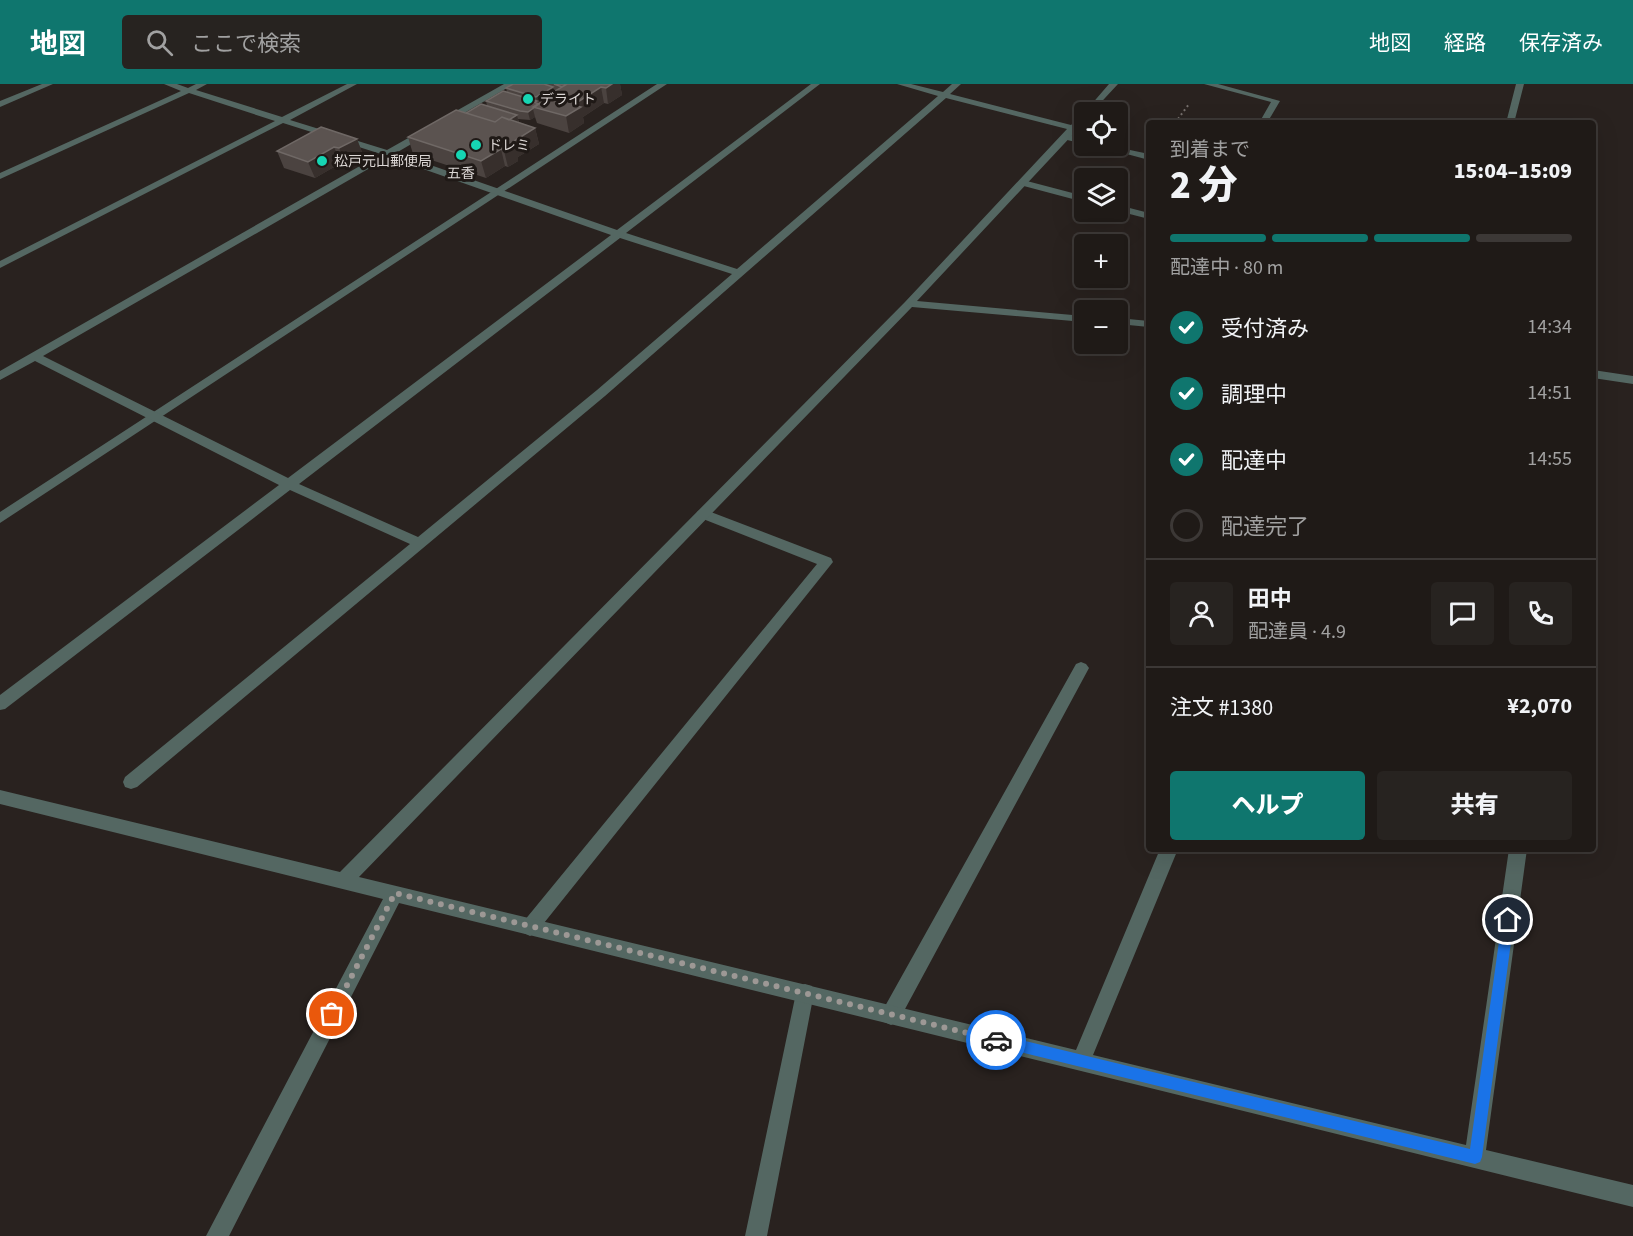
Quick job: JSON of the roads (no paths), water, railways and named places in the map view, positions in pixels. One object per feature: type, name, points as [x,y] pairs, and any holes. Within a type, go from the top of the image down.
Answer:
[{"type":"street","points":[[0,104],[49,84]]},
{"type":"street","points":[[168,84],[389,154],[739,273]]},
{"type":"street","points":[[0,176],[203,84]]},
{"type":"street","points":[[0,265],[353,84]]},
{"type":"street","points":[[0,376],[510,84]]},
{"type":"street","points":[[0,518],[663,84]]},
{"type":"street","points":[[0,704],[816,84]]},
{"type":"street","points":[[343,881],[909,304],[1074,128],[901,84]]},
{"type":"street","points":[[131,782],[418,542],[601,393],[957,84]]},
{"type":"street","points":[[1097,102],[1114,84]]},
{"type":"street","points":[[1208,84],[1275,101],[1265,120]]},
{"type":"street","points":[[1511,120],[1520,84]]},
{"type":"street","points":[[1066,137],[1074,139]]},
{"type":"street","points":[[1128,152],[1146,156]]},
{"type":"street","points":[[1023,183],[1074,196]]},
{"type":"street","points":[[1128,211],[1146,215]]},
{"type":"street","points":[[909,304],[1074,318]]},
{"type":"street","points":[[1128,322],[1146,324]]},
{"type":"street","points":[[34,356],[288,484],[418,542]]},
{"type":"street","points":[[1596,374],[1633,380]]},
{"type":"street","points":[[530,927],[826,562],[703,513]]},
{"type":"street","points":[[891,1014],[1081,668]]},
{"type":"street","points":[[0,797],[1633,1196]]},
{"type":"street","points":[[1081,1061],[1168,852]]},
{"type":"street","points":[[1475,1157],[1518,852]]},
{"type":"street","points":[[217,1236],[395,893]]},
{"type":"street","points":[[756,1236],[805,993]]},
{"type":"place","name":"デライト","points":[[528,99]]},
{"type":"place","name":"ドレミ","points":[[476,145]]},
{"type":"place","name":"五香","points":[[461,155]]},
{"type":"place","name":"松戸元山郵便局","points":[[322,161]]}]
